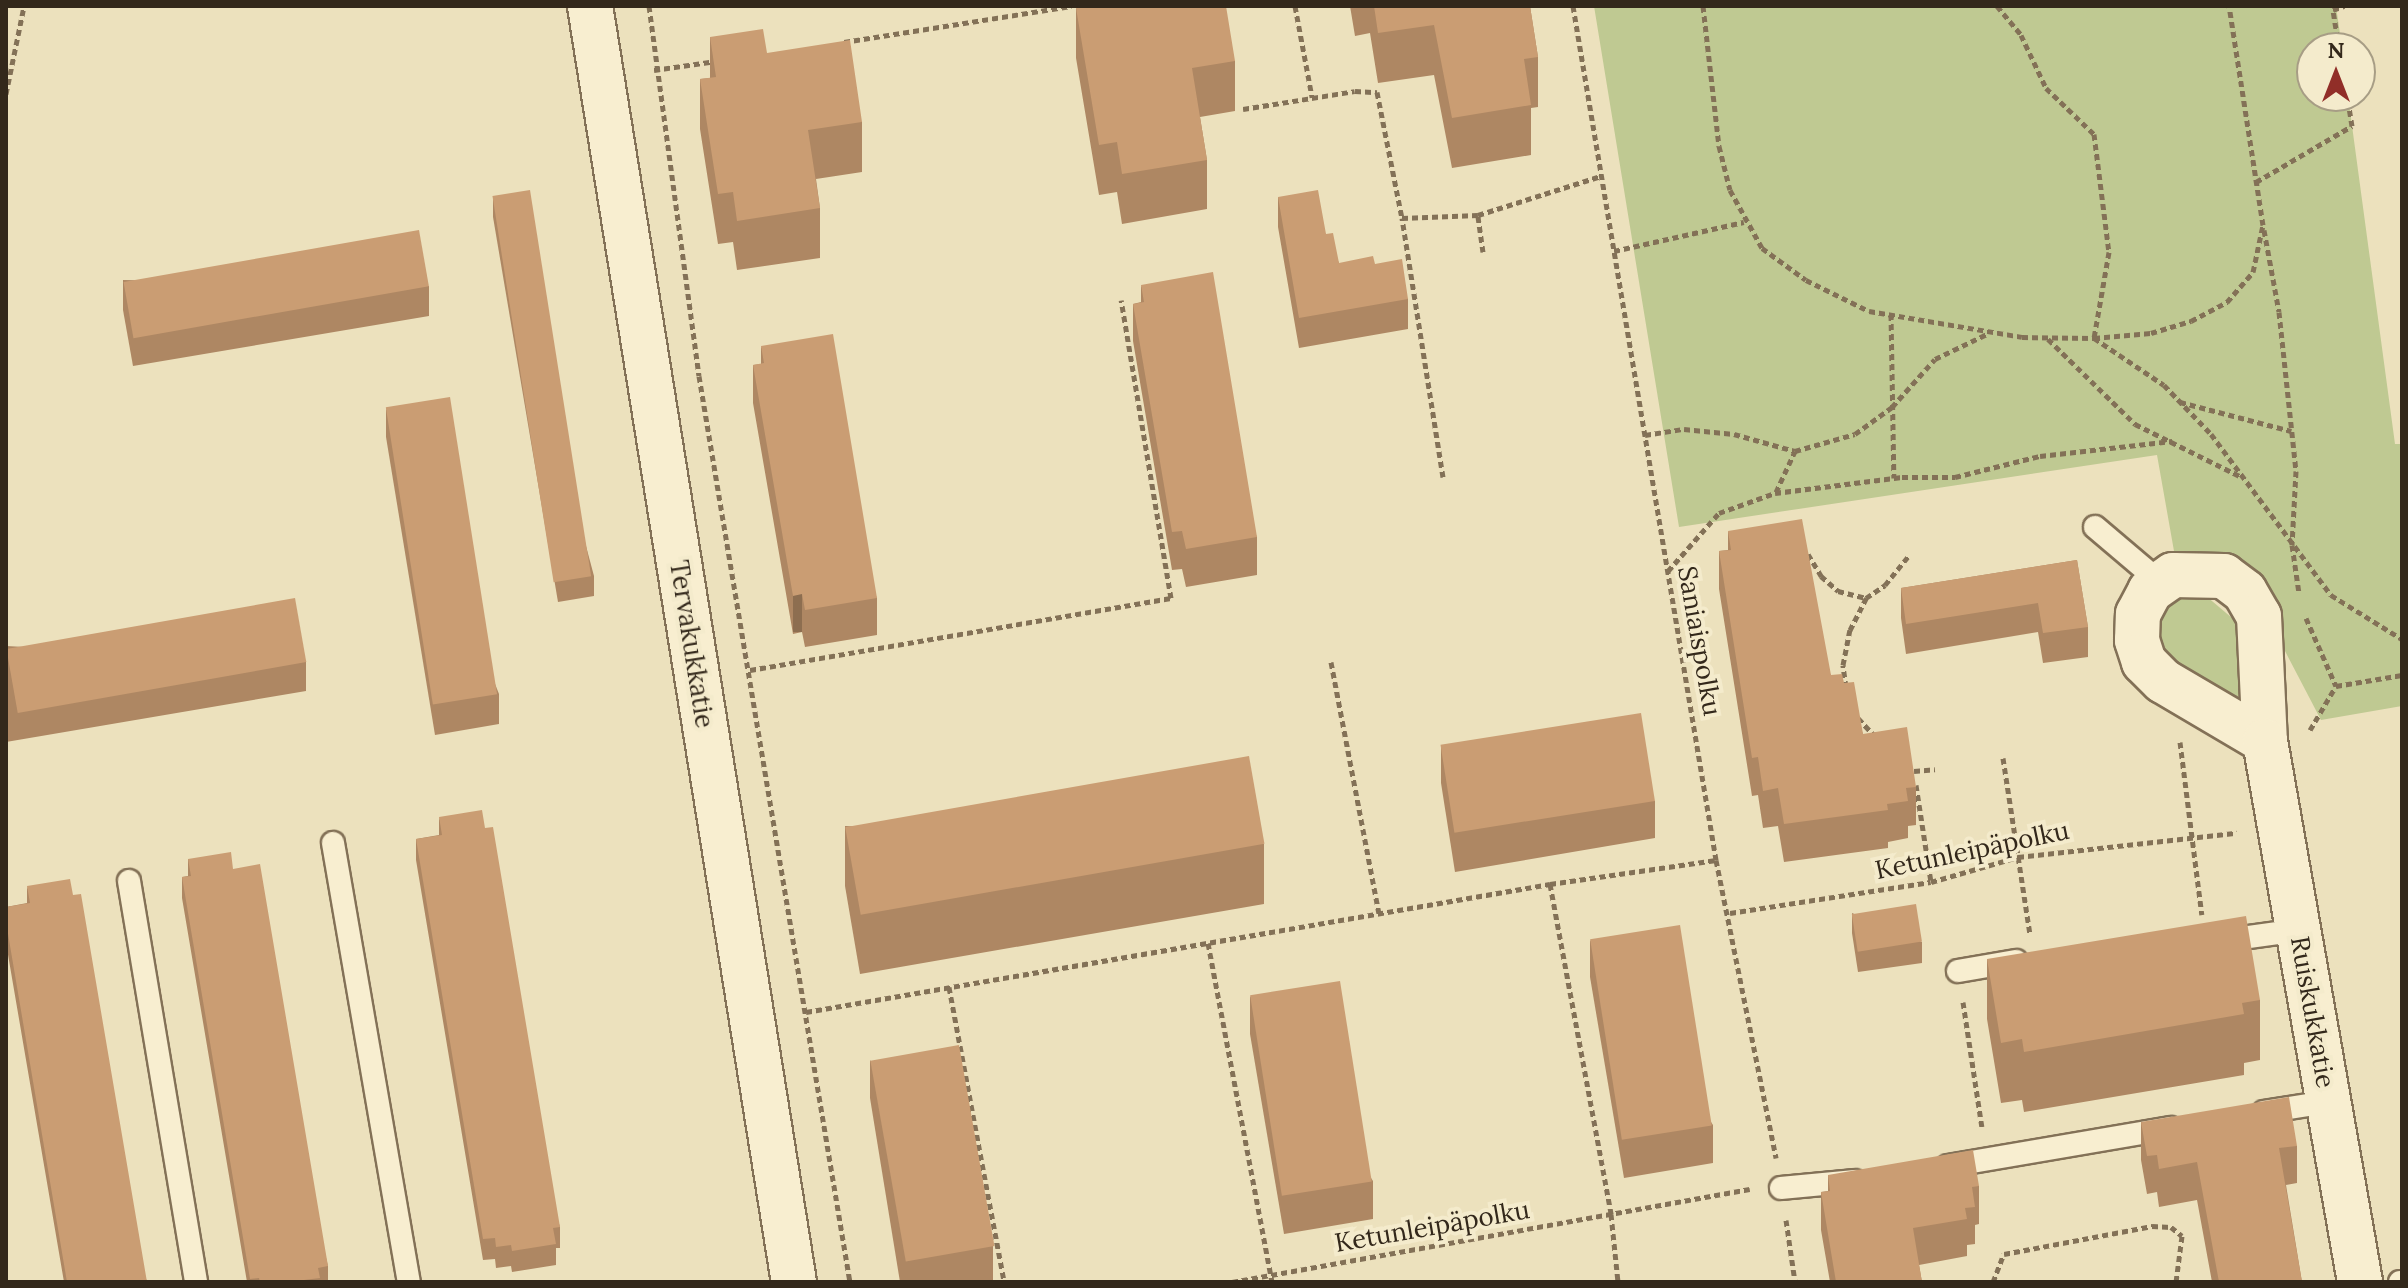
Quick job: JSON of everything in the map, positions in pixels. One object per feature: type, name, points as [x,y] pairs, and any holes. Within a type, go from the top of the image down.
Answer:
[{"type":"street","name":"Tervakukkatie","points":[[590,6],[794,1282]]},
{"type":"street","name":"Ruiskukkatie","points":[[2161,583],[2173,575],[2200,572],[2224,576],[2245,592],[2263,629],[2265,741],[2360,1282]]},
{"type":"street","points":[[2161,583],[2150,591],[2138,614],[2137,640],[2144,662],[2163,681],[2265,741]]},
{"type":"lane","points":[[2095,527],[2161,583]]},
{"type":"lane","points":[[333,843],[409,1282]]},
{"type":"lane","points":[[129,881],[196,1282]]},
{"type":"lane","points":[[2200,943],[2299,930]]},
{"type":"lane","points":[[1958,971],[2034,958]]},
{"type":"lane","points":[[2235,1117],[2328,1102]]},
{"type":"lane","points":[[1924,1170],[2188,1125]]},
{"type":"lane","points":[[1781,1188],[1877,1178]]},
{"type":"path","points":[[6,94],[24,6]]},
{"type":"path","points":[[649,6],[654,70],[850,1282]]},
{"type":"path","points":[[840,43],[1071,6]]},
{"type":"path","points":[[1295,6],[1312,97]]},
{"type":"path","name":"Saniaispolku","points":[[1573,6],[1716,860],[1730,913],[1781,1188],[1795,1282]]},
{"type":"path","points":[[1703,6],[1719,146],[1744,222],[1762,248],[1806,280],[1869,311],[1991,332],[2047,337],[2094,338],[2151,333],[2191,321],[2227,302],[2253,272],[2263,225]]},
{"type":"path","points":[[1997,6],[2021,35],[2046,88],[2094,134],[2109,252],[2094,338]]},
{"type":"path","points":[[2229,6],[2279,312],[2296,471],[2292,545],[2299,595]]},
{"type":"path","points":[[2336,32],[2332,8],[2344,6]]},
{"type":"path","points":[[654,70],[731,59]]},
{"type":"path","points":[[1243,109],[1312,97],[1377,92],[1402,218],[1443,477]]},
{"type":"path","points":[[2256,182],[2352,126],[2350,112]]},
{"type":"path","points":[[1402,218],[1478,215],[1601,176]]},
{"type":"path","points":[[1478,215],[1483,252]]},
{"type":"path","points":[[1614,251],[1744,222]]},
{"type":"path","points":[[750,670],[1171,598],[1121,300]]},
{"type":"path","points":[[1891,314],[1894,478]]},
{"type":"path","points":[[1645,435],[1684,429],[1734,434],[1795,451],[1855,434],[1892,407],[1935,359],[1991,332]]},
{"type":"path","points":[[2047,337],[2135,424],[2243,477]]},
{"type":"path","points":[[2094,338],[2180,402],[2243,477],[2331,595],[2402,639]]},
{"type":"path","points":[[2180,402],[2291,431]]},
{"type":"path","points":[[1668,571],[1719,513],[1775,493],[1894,478],[1955,477],[2040,456],[2172,441]]},
{"type":"path","points":[[1775,493],[1795,451]]},
{"type":"path","points":[[1808,554],[1821,576],[1838,591],[1866,598]]},
{"type":"path","points":[[1848,703],[1843,665],[1850,630],[1866,598],[1885,585],[1909,555]]},
{"type":"path","points":[[2304,610],[2312,641],[2336,686]]},
{"type":"path","points":[[1331,662],[1379,914]]},
{"type":"path","points":[[2336,686],[2402,675]]},
{"type":"path","points":[[2308,742],[2336,686]]},
{"type":"path","points":[[1856,714],[1877,738],[1891,743]]},
{"type":"path","points":[[2169,737],[2180,740],[2196,840],[2200,943]]},
{"type":"path","points":[[1911,757],[1931,882]]},
{"type":"path","points":[[2003,758],[2034,958]]},
{"type":"path","points":[[1914,771],[1935,769]]},
{"type":"path","name":"Ketunleipäpolku","points":[[1730,913],[1931,882],[2018,857],[2094,845],[2196,840],[2281,826]]},
{"type":"path","points":[[806,1012],[1550,884],[1716,860]]},
{"type":"path","points":[[1550,884],[1611,1214],[1618,1282]]},
{"type":"path","points":[[1208,943],[1272,1278]]},
{"type":"path","points":[[1958,971],[1987,1159]]},
{"type":"path","points":[[949,987],[1004,1282]]},
{"type":"path","name":"Ketunleipäpolku","points":[[1232,1282],[1272,1278],[1611,1214],[1781,1188]]},
{"type":"path","points":[[1993,1282],[2004,1254],[2152,1226],[2171,1227],[2182,1236],[2176,1282]]},
{"type":"green space","points":[[1594,6],[2336,6],[2340,32],[2296,32],[2296,112],[2350,112],[2395,444],[2402,444],[2402,706],[2321,720],[2238,561],[2218,553],[2174,551],[2157,455],[1679,527]]},
{"type":"green space","points":[[2206,596],[2238,623],[2243,700],[2172,662],[2162,651],[2159,630],[2167,604],[2178,597]]},
{"type":"building","points":[[1226,6],[1235,61],[1192,68],[1207,160],[1122,174],[1117,142],[1099,145],[1076,8]]},
{"type":"building","points":[[1374,6],[1530,6],[1538,57],[1524,59],[1531,105],[1452,118],[1434,25],[1378,33]]},
{"type":"building","points":[[763,29],[767,53],[850,40],[862,122],[808,130],[820,208],[737,221],[733,192],[718,194],[700,79],[716,77],[710,37]]},
{"type":"building","points":[[530,190],[591,576],[554,582],[492,196]]},
{"type":"building","points":[[1318,190],[1326,234],[1333,233],[1339,263],[1373,256],[1375,264],[1402,259],[1408,299],[1299,318],[1278,197]]},
{"type":"building","points":[[419,230],[429,286],[133,338],[124,282]]},
{"type":"building","points":[[1213,272],[1257,537],[1186,549],[1182,531],[1172,532],[1133,304],[1144,302],[1141,285]]},
{"type":"building","points":[[833,334],[877,598],[805,610],[802,594],[793,596],[753,365],[764,363],[761,346]]},
{"type":"building","points":[[450,397],[497,694],[433,704],[386,407]]},
{"type":"building","points":[[1802,519],[1831,675],[1842,674],[1844,683],[1854,682],[1863,734],[1907,727],[1916,787],[1906,788],[1908,801],[1887,804],[1888,810],[1784,824],[1778,788],[1763,791],[1758,757],[1752,758],[1719,551],[1731,550],[1728,531]]},
{"type":"building","points":[[2077,560],[2088,627],[2043,633],[2038,603],[1906,624],[1901,588]]},
{"type":"building","points":[[295,598],[306,662],[18,713],[6,649]]},
{"type":"building","points":[[1641,713],[1655,801],[1454,833],[1440,745]]},
{"type":"building","points":[[1249,756],[1264,844],[861,915],[845,827]]},
{"type":"building","points":[[482,810],[485,828],[493,827],[560,1227],[553,1228],[556,1244],[512,1251],[511,1245],[496,1247],[495,1238],[483,1239],[416,839],[442,835],[439,817]]},
{"type":"building","points":[[231,852],[233,869],[260,864],[328,1266],[318,1268],[320,1278],[304,1282],[260,1282],[259,1278],[250,1279],[182,877],[191,876],[188,859]]},
{"type":"building","points":[[70,879],[73,895],[81,894],[147,1282],[67,1282],[6,922],[6,907],[30,903],[27,886]]},
{"type":"building","points":[[1916,904],[1922,942],[1858,952],[1852,914]]},
{"type":"building","points":[[2246,916],[2260,1000],[2242,1003],[2244,1014],[2024,1052],[2022,1039],[2001,1043],[1987,959]]},
{"type":"building","points":[[1680,925],[1712,1126],[1622,1140],[1590,939]]},
{"type":"building","points":[[1340,981],[1372,1182],[1282,1196],[1250,995]]},
{"type":"building","points":[[959,1045],[994,1246],[906,1262],[870,1061]]},
{"type":"building","points":[[2289,1097],[2297,1146],[2279,1148],[2302,1282],[2219,1282],[2197,1162],[2159,1169],[2157,1155],[2147,1156],[2141,1122]]},
{"type":"building","points":[[1973,1150],[1979,1186],[1972,1187],[1975,1207],[1965,1208],[1967,1219],[1913,1228],[1922,1282],[1836,1282],[1821,1192],[1830,1191],[1828,1175]]}]
